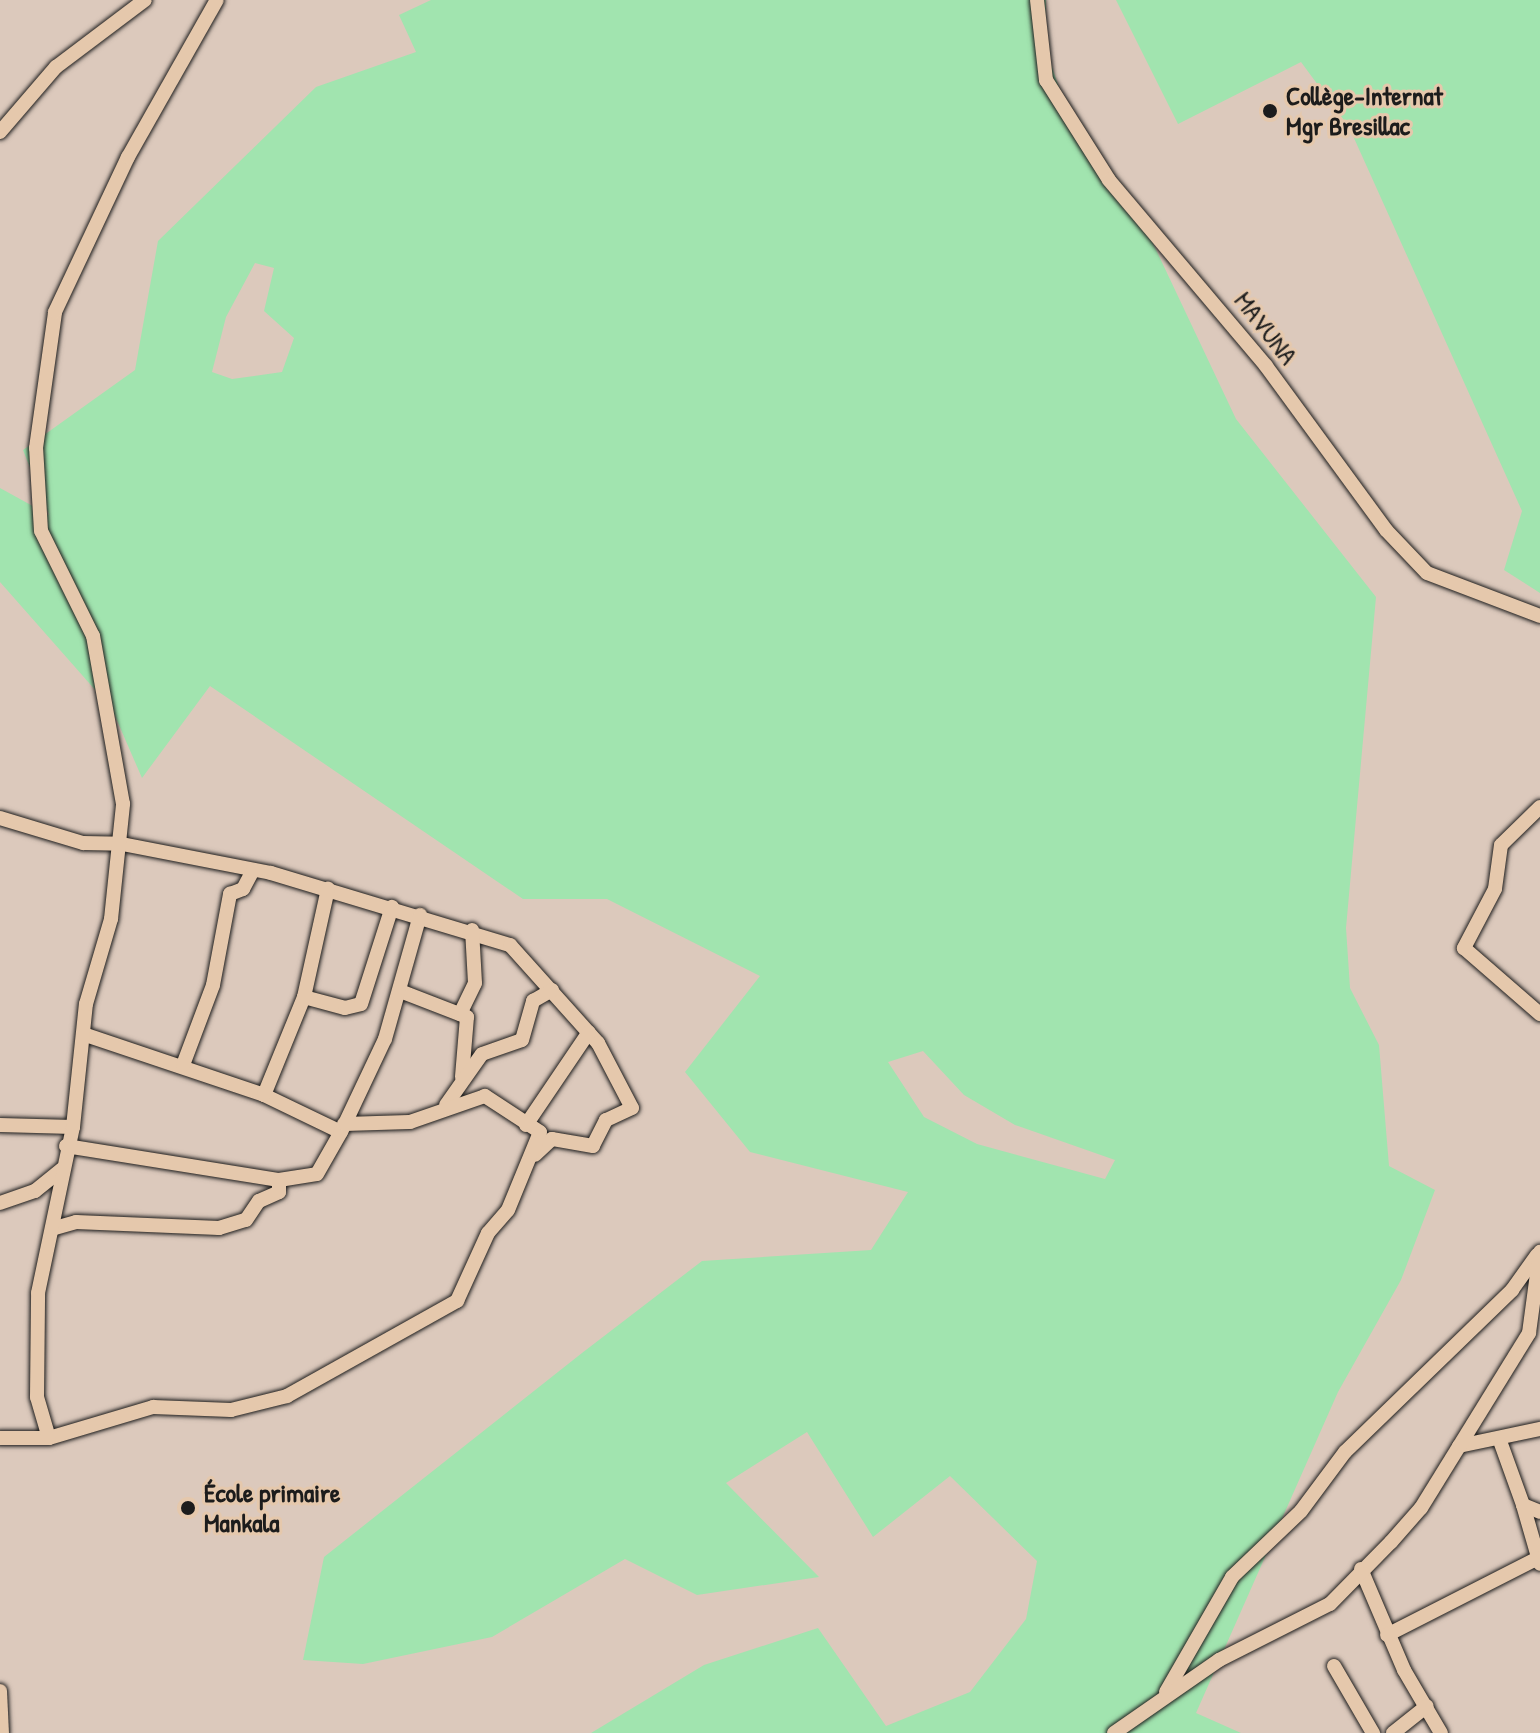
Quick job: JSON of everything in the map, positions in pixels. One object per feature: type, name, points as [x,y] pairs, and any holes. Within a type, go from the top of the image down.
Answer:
[{"type":"street","points":[[3,124],[56,67],[145,0]]},
{"type":"street","points":[[49,1438],[37,1397],[38,1293],[55,1228],[66,1146],[73,1127],[83,1034],[122,844],[123,804],[93,636],[41,531],[36,448],[55,312],[128,157],[217,0]]},
{"type":"street","name":"MAVUNA","points":[[1037,0],[1046,80],[1109,180],[1266,366],[1386,530],[1427,573],[1540,616]]},
{"type":"street","points":[[1540,807],[1501,845],[1495,889],[1464,948],[1540,1014]]},
{"type":"street","points":[[0,818],[83,843],[122,844],[253,870],[472,930],[510,945],[589,1032],[632,1108],[606,1120],[593,1146],[552,1139],[529,1160]]},
{"type":"street","points":[[183,1065],[213,985],[230,894],[243,889],[253,870]]},
{"type":"street","points":[[264,1095],[304,997],[328,889]]},
{"type":"street","points":[[304,997],[345,1008],[361,1004],[392,907]]},
{"type":"street","points":[[66,1146],[279,1180],[317,1174],[343,1128],[400,991],[420,915]]},
{"type":"street","points":[[460,1014],[475,983],[472,930]]},
{"type":"street","points":[[462,1077],[474,1072],[482,1054],[522,1040],[533,1001],[552,990]]},
{"type":"street","points":[[400,991],[460,1014],[468,1022],[462,1077],[446,1105]]},
{"type":"street","points":[[526,1125],[589,1032]]},
{"type":"street","points":[[0,1438],[49,1438],[153,1407],[231,1410],[287,1396],[402,1329],[433,1320],[457,1301],[529,1160],[540,1132],[526,1125],[491,1096],[446,1105],[410,1122],[343,1128],[183,1065],[83,1034]]},
{"type":"street","points":[[0,1125],[73,1127]]},
{"type":"street","points":[[0,1203],[35,1191],[62,1169]]},
{"type":"street","points":[[55,1228],[76,1222],[219,1228],[246,1220],[259,1201],[279,1192],[279,1180]]},
{"type":"street","points":[[1114,1733],[1166,1692],[1300,1624],[1361,1569],[1421,1508],[1529,1333],[1540,1250]]},
{"type":"street","points":[[1166,1692],[1232,1577],[1301,1511],[1345,1452],[1512,1290],[1540,1250]]},
{"type":"street","points":[[1459,1446],[1500,1441],[1540,1429]]},
{"type":"street","points":[[1387,1635],[1539,1561],[1500,1441]]},
{"type":"street","points":[[1523,1505],[1540,1512]]},
{"type":"street","points":[[1361,1569],[1387,1635],[1441,1733]]},
{"type":"street","points":[[1334,1666],[1373,1733]]},
{"type":"street","points":[[0,1691],[2,1733]]},
{"type":"street","points":[[1393,1733],[1427,1706]]},
{"type":"green space","points":[[431,0],[1046,0],[1045,47],[1063,99],[1150,237],[1236,419],[1376,597],[1346,928],[1350,988],[1379,1045],[1389,1166],[1435,1190],[1401,1280],[1338,1392],[1196,1713],[1241,1733],[591,1733],[704,1665],[818,1628],[886,1726],[970,1692],[1026,1619],[1037,1561],[950,1476],[873,1537],[807,1432],[726,1483],[819,1577],[697,1595],[625,1559],[492,1637],[363,1664],[303,1660],[324,1557],[582,1353],[702,1261],[871,1250],[908,1192],[750,1152],[685,1072],[760,976],[607,899],[523,899],[210,686],[142,778],[112,709],[0,582],[0,488],[49,515],[23,450],[135,370],[158,241],[316,87],[416,52],[399,15]],"holes":[[[255,263],[274,268],[264,311],[294,338],[282,372],[232,379],[212,372],[226,317]],[[923,1051],[964,1095],[1015,1125],[1115,1160],[1105,1179],[977,1144],[924,1117],[888,1062]]]},
{"type":"green space","points":[[1116,0],[1540,0],[1540,593],[1504,570],[1522,511],[1349,127],[1301,62],[1178,124]]},
{"type":"place","name":"Collège-Internat Mgr Bresillac","points":[[1270,111]]},
{"type":"place","name":"École primaire Mankala","points":[[188,1508]]}]
